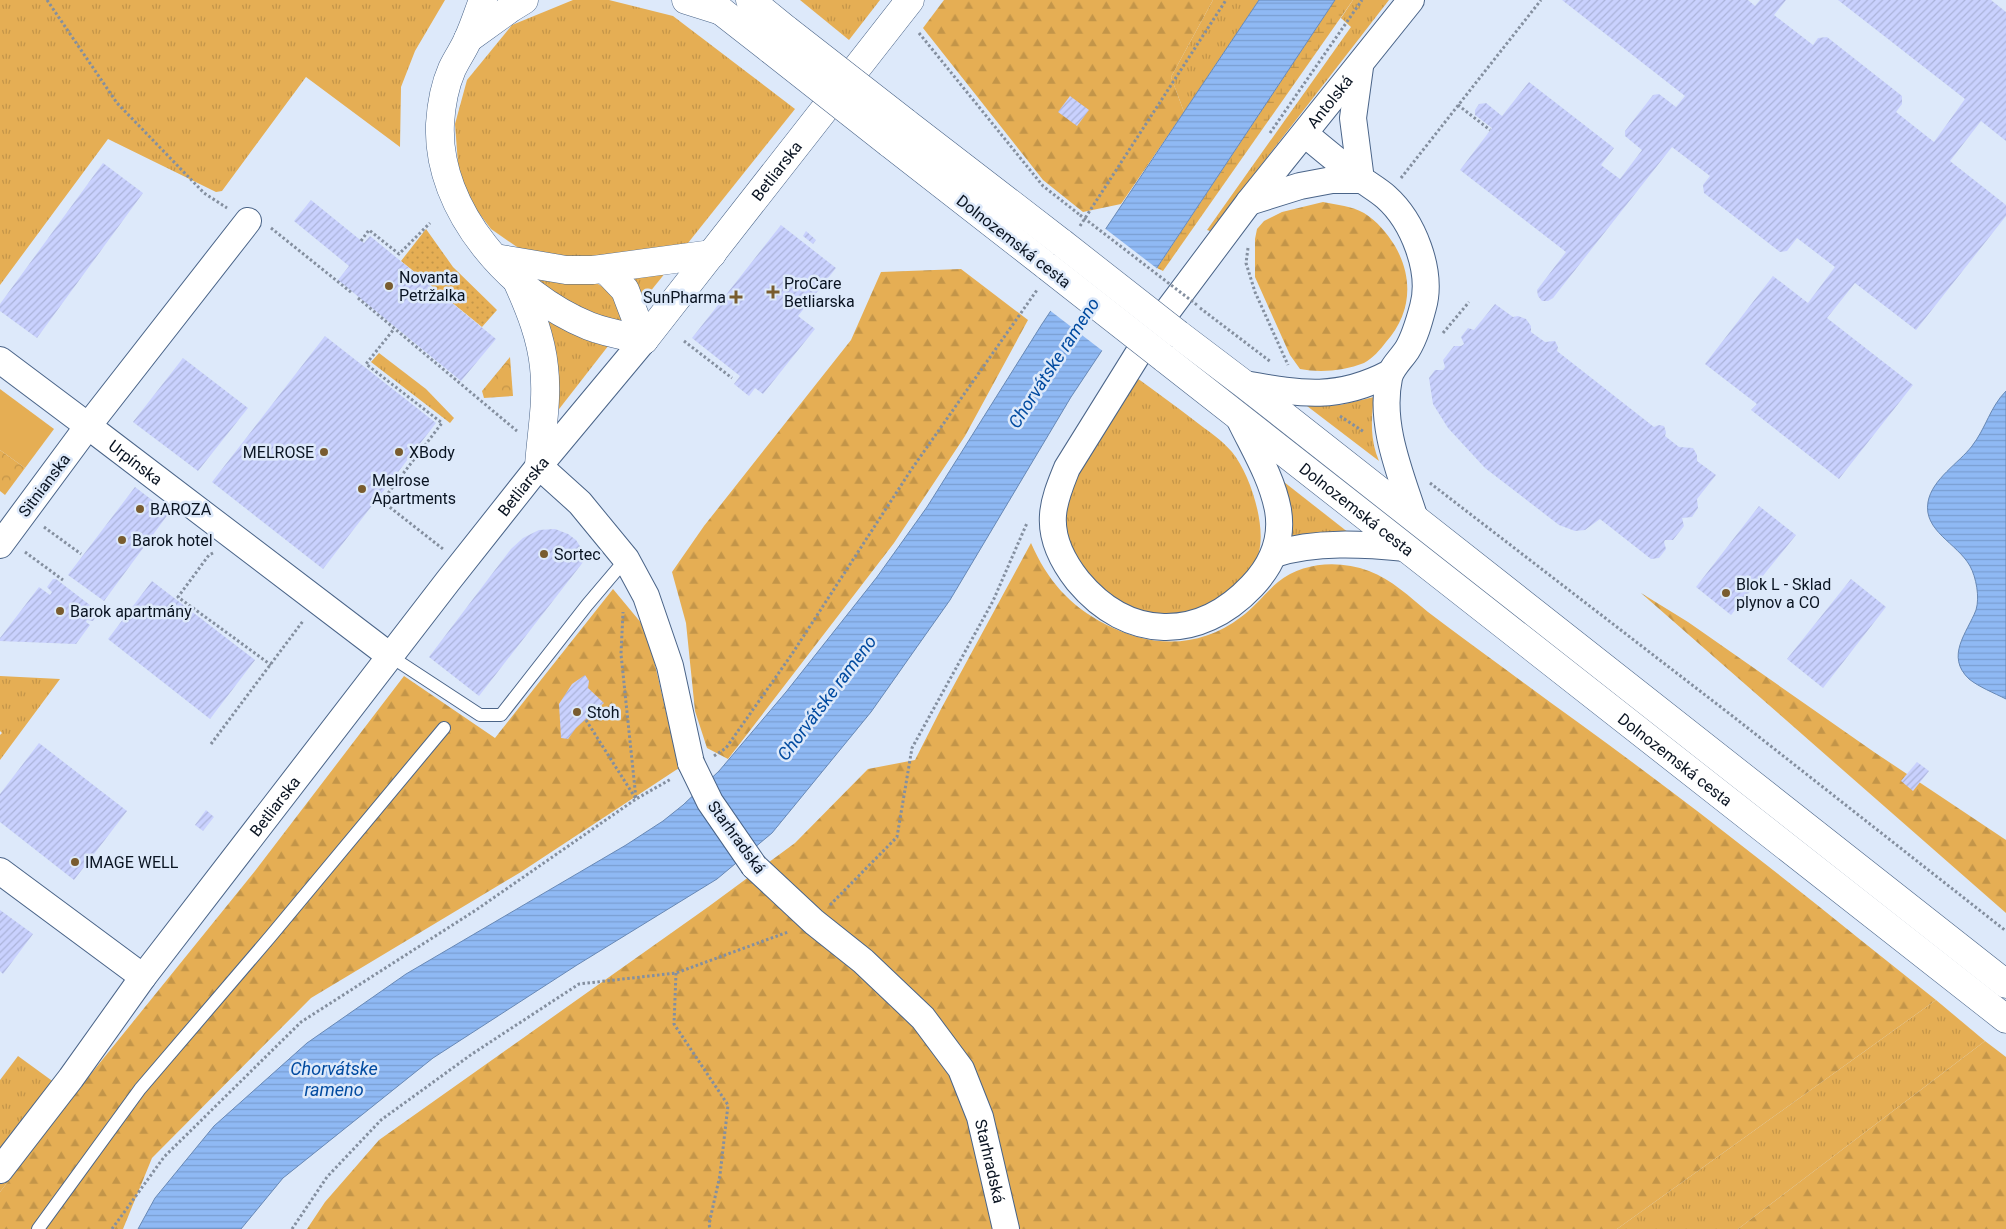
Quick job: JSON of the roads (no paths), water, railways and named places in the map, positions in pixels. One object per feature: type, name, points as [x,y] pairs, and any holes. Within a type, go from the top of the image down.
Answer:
[{"type":"main road","points":[[484,0],[468,39],[452,70],[442,107],[440,125],[442,155],[449,180],[464,216],[478,237],[517,282],[545,302],[601,330],[644,340]]},
{"type":"main road","points":[[468,39],[524,0]]},
{"type":"main road","points":[[686,0],[714,6]]},
{"type":"main road","name":"Dolnozemská cesta","points":[[750,0],[779,40],[889,143],[1044,275],[1164,358],[1240,420],[2006,1019]]},
{"type":"main road","name":"Betliarska","points":[[644,340],[910,0]]},
{"type":"main road","name":"Dolnozemská cesta","points":[[714,6],[779,40],[905,122],[1071,235],[1178,334],[2006,984]]},
{"type":"main road","points":[[496,258],[566,270],[605,269],[712,254]]},
{"type":"main road","points":[[605,269],[620,284],[629,297],[644,340]]},
{"type":"main road","points":[[517,282],[530,309],[542,349],[545,368],[545,397],[539,466]]},
{"type":"street","name":"Antolská","points":[[1275,554],[1254,584],[1234,604],[1198,623],[1186,626],[1154,626],[1119,616],[1093,597],[1064,562],[1058,550],[1053,526],[1053,514],[1060,483],[1074,454],[1151,333],[1249,202],[1360,66],[1411,0]]},
{"type":"street","points":[[1360,66],[1353,118],[1361,180]]},
{"type":"street","points":[[1244,384],[1317,394],[1339,392],[1367,385],[1390,373],[1406,351],[1419,321],[1425,298],[1424,267],[1415,240],[1395,208],[1386,197],[1361,180],[1305,134]]},
{"type":"street","points":[[1249,202],[1300,186],[1332,180],[1361,180]]},
{"type":"street","points":[[88,426],[256,222]]},
{"type":"street","name":"Betliarska","points":[[0,1170],[71,1078],[143,978],[390,656],[539,466],[644,340]]},
{"type":"street","name":"Urpínska","points":[[0,360],[390,656]]},
{"type":"street","points":[[1390,373],[1386,402],[1394,455],[1415,519]]},
{"type":"street","points":[[1240,420],[1272,486],[1278,512],[1278,539],[1275,554]]},
{"type":"street","name":"Sitnianska","points":[[10,547],[88,426]]},
{"type":"street","name":"Starhradská","points":[[539,466],[580,504],[626,559],[646,596],[670,666],[693,765],[710,802],[754,866],[814,922],[863,962],[923,1018],[961,1069],[980,1117],[1006,1229]]},
{"type":"street","points":[[1275,554],[1292,548],[1368,544],[1406,548]]},
{"type":"street","points":[[0,871],[143,978]]},
{"type":"lane","points":[[390,656],[480,716],[501,715],[587,605],[626,559]]},
{"type":"lane","points":[[38,1229],[140,1088],[270,937],[444,728]]},
{"type":"water","name":"Chorvátske rameno","points":[[1259,0],[1335,0],[1071,397],[950,600],[871,712],[772,833],[717,879],[577,965],[433,1058],[283,1178],[241,1229],[138,1229],[155,1198],[214,1126],[307,1043],[406,974],[626,845],[663,821],[719,771],[786,692],[877,577],[927,507],[1042,324]]},
{"type":"water","points":[[2006,391],[2006,699],[1973,682],[1962,670],[1958,653],[1960,644],[1976,610],[1978,599],[1976,581],[1970,566],[1964,558],[1942,536],[1931,521],[1928,512],[1928,502],[1940,479],[1972,446],[1996,404]]},
{"type":"place","name":"Novanta Petržalka","points":[[389,286]]},
{"type":"place","name":"ProCare Betliarska","points":[[773,292]]},
{"type":"place","name":"SunPharma","points":[[736,297]]},
{"type":"place","name":"MELROSE","points":[[324,452]]},
{"type":"place","name":"XBody","points":[[399,452]]},
{"type":"place","name":"Melrose Apartments","points":[[362,489]]},
{"type":"place","name":"BAROZA","points":[[140,509]]},
{"type":"place","name":"Barok hotel","points":[[122,540]]},
{"type":"place","name":"Sortec","points":[[544,554]]},
{"type":"place","name":"Blok L - Sklad plynov a CO","points":[[1726,593]]},
{"type":"place","name":"Barok apartmány","points":[[60,611]]},
{"type":"place","name":"Stoh","points":[[577,712]]},
{"type":"place","name":"IMAGE WELL","points":[[75,862]]}]
